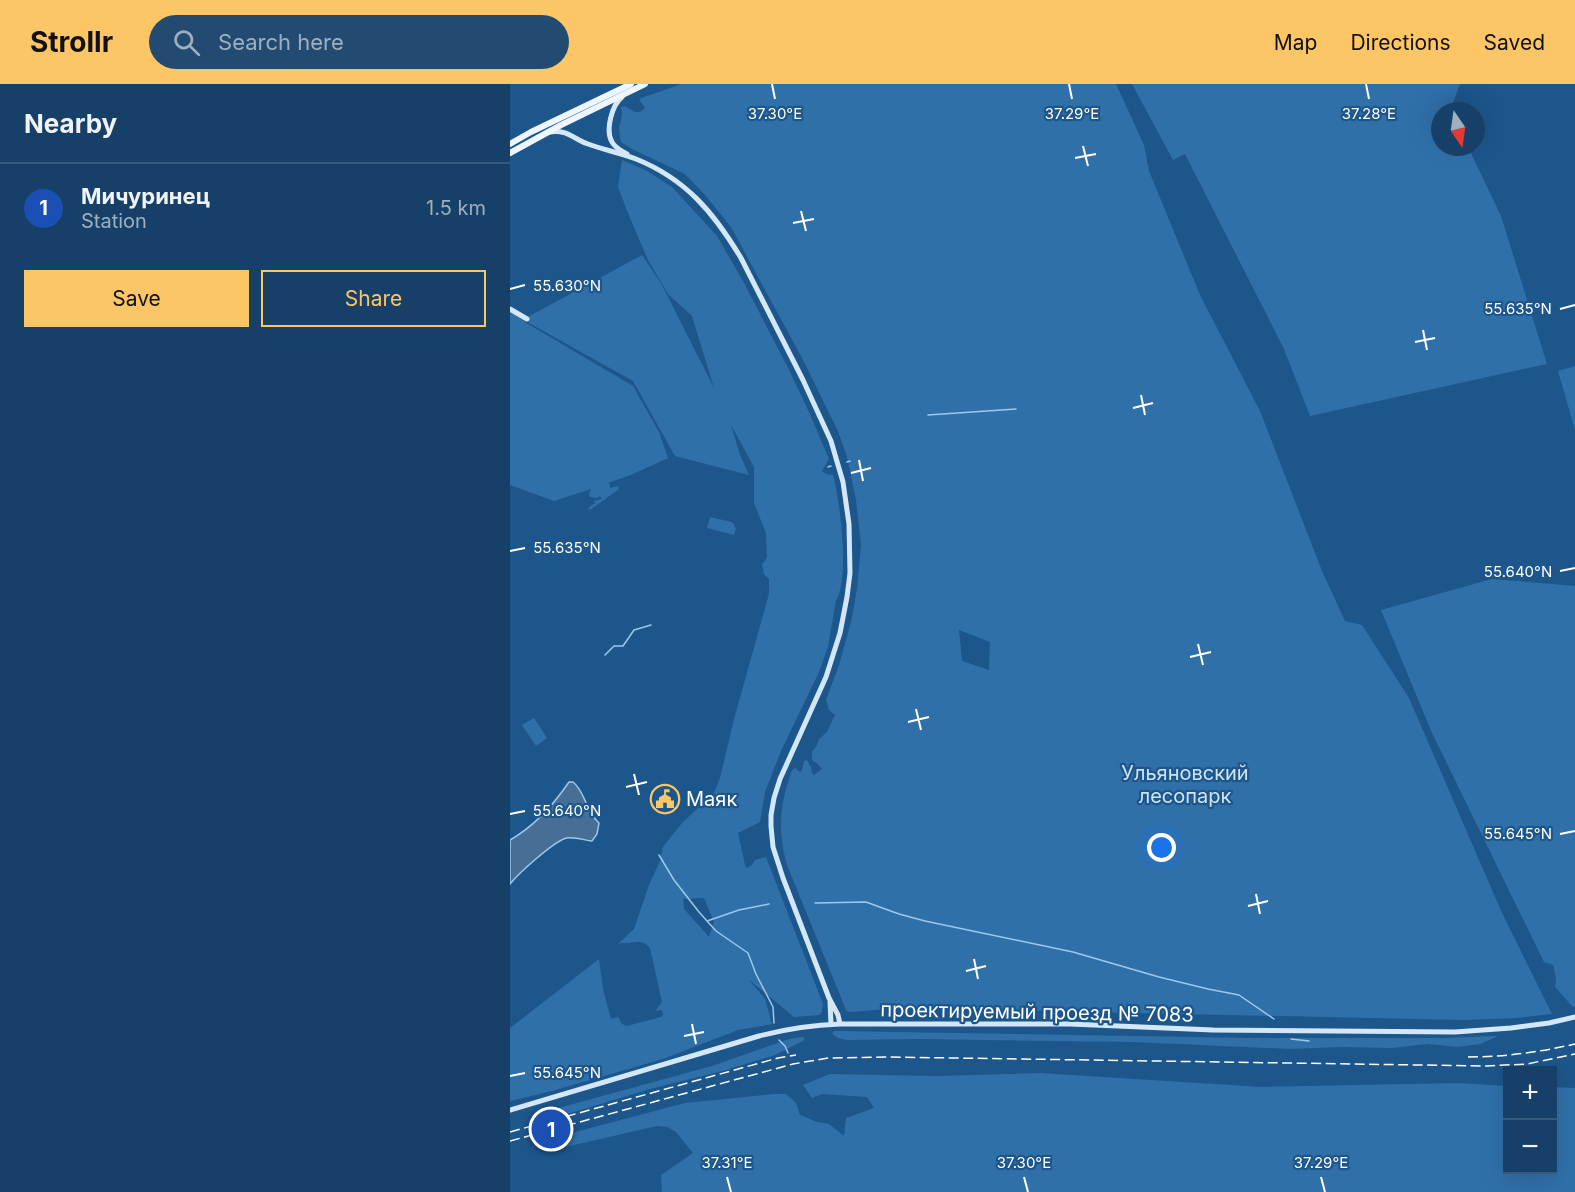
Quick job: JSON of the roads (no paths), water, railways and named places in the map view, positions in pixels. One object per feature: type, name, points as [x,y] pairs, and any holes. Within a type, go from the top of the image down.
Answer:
[{"type":"main road","points":[[512,142],[630,84]]},
{"type":"main road","points":[[510,153],[543,134],[645,84]]},
{"type":"street","points":[[627,93],[618,100],[615,107],[609,133],[613,145],[684,186],[729,237],[824,422],[843,482],[851,548],[848,597],[834,656],[780,779],[774,798],[771,826],[777,862],[840,1024]]},
{"type":"street","points":[[543,134],[558,131],[566,133],[590,145],[633,158]]},
{"type":"street","points":[[510,309],[527,319]]},
{"type":"street","points":[[829,998],[831,1024]]},
{"type":"street","name":"проектируемый проезд № 7083","points":[[510,1110],[779,1031],[831,1024],[1070,1024],[1287,1032],[1455,1032],[1512,1028],[1575,1017]]},
{"type":"waterway","points":[[928,415],[1016,409]]},
{"type":"waterway","points":[[605,655],[614,646],[623,646],[634,630],[651,625]]},
{"type":"waterway","points":[[659,855],[674,880],[716,931],[748,953],[773,1007],[774,1023]]},
{"type":"waterway","points":[[815,903],[866,902],[925,921],[1073,952],[1159,977],[1239,995],[1274,1019]]},
{"type":"waterway","points":[[707,921],[739,910],[769,904]]},
{"type":"waterway","points":[[1291,1039],[1309,1041]]},
{"type":"waterway","points":[[779,1040],[788,1053]]},
{"type":"railway","points":[[1468,1057],[1522,1053],[1575,1044]]},
{"type":"railway","points":[[510,1141],[793,1064],[828,1058],[1487,1066],[1527,1064],[1575,1054]]},
{"type":"railway","points":[[510,1132],[796,1055]]},
{"type":"place","name":"Маяк","points":[[665,799]]},
{"type":"place","name":"Мичуринец","points":[[551,1129]]},
{"type":"park label","name":"Ульяновский лесопарк","points":[[1185,784]]}]
